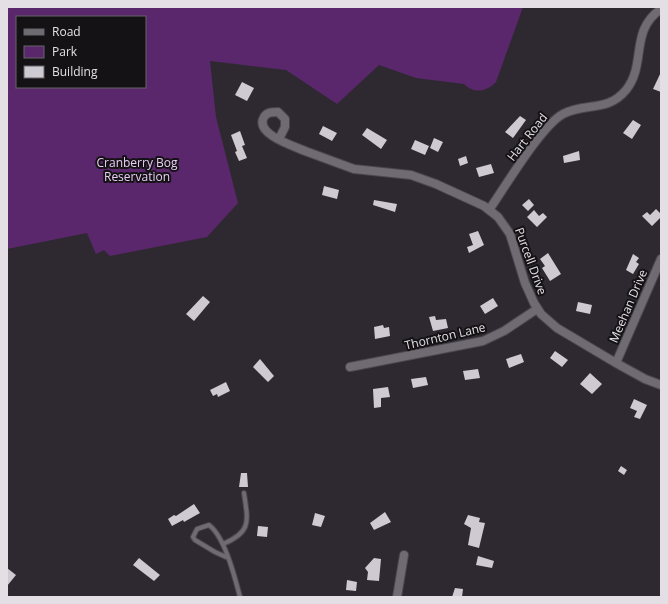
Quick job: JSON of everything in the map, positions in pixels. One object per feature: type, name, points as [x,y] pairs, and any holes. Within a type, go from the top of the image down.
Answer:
[{"type":"street","name":"Hart Road","points":[[489,210],[543,132],[554,121],[567,112],[608,104],[617,99],[625,91],[635,71],[642,30],[651,18],[661,9]]},
{"type":"street","name":"Purcell Drive","points":[[279,139],[328,161],[348,168],[402,173],[419,177],[467,198],[489,210],[502,221],[513,239],[520,270],[537,309],[557,328],[645,379],[661,385]]},
{"type":"street","name":"Meehan Drive","points":[[616,363],[661,259]]},
{"type":"street","name":"Thornton Lane","points":[[350,367],[483,341],[504,331],[537,309]]},
{"type":"street","points":[[398,597],[404,555]]},
{"type":"lane","points":[[223,544],[240,536],[245,528],[244,493]]},
{"type":"lane","points":[[226,557],[195,540],[194,532],[202,526],[209,525],[213,528],[223,544],[226,557],[233,569],[240,597]]},
{"type":"green space","name":"Cranberry Bog Reservation","points":[[7,7],[523,7],[496,82],[484,90],[472,89],[464,84],[416,78],[379,65],[337,104],[286,70],[210,61],[216,117],[238,203],[207,237],[110,256],[104,250],[96,254],[87,233],[7,249]]},
{"type":"building","points":[[661,72],[661,92],[653,89]]},
{"type":"building","points":[[242,82],[254,88],[247,101],[235,95]]},
{"type":"building","points":[[520,116],[526,120],[513,138],[505,132]]},
{"type":"building","points":[[633,120],[641,125],[632,139],[623,133]]},
{"type":"building","points":[[323,126],[337,133],[332,141],[319,134]]},
{"type":"building","points":[[367,128],[387,140],[381,149],[362,135]]},
{"type":"building","points":[[240,131],[245,145],[242,146],[247,158],[239,161],[231,135]]},
{"type":"building","points":[[434,138],[443,142],[438,152],[430,148]]},
{"type":"building","points":[[415,140],[429,146],[425,155],[411,149]]},
{"type":"building","points":[[579,151],[580,160],[564,163],[563,156]]},
{"type":"building","points":[[466,156],[468,163],[460,166],[458,159]]},
{"type":"building","points":[[491,164],[494,173],[479,177],[476,168]]},
{"type":"building","points":[[324,186],[339,190],[337,199],[322,195]]},
{"type":"building","points":[[529,199],[534,205],[528,211],[522,205]]},
{"type":"building","points":[[374,200],[397,204],[395,212],[373,205]]},
{"type":"building","points":[[656,209],[661,214],[661,217],[652,226],[642,216],[647,212],[650,215]]},
{"type":"building","points":[[534,210],[539,216],[543,213],[547,217],[537,227],[527,217]]},
{"type":"building","points":[[478,231],[484,245],[469,253],[467,247],[473,245],[469,234]]},
{"type":"building","points":[[548,253],[561,274],[550,281],[542,268],[545,266],[540,259]]},
{"type":"building","points":[[633,254],[639,258],[636,262],[639,264],[633,274],[626,270]]},
{"type":"building","points":[[203,296],[210,302],[194,321],[186,314]]},
{"type":"building","points":[[493,298],[498,306],[485,314],[480,306]]},
{"type":"building","points":[[578,302],[592,305],[590,314],[576,311]]},
{"type":"building","points":[[435,316],[436,320],[446,319],[448,328],[433,331],[429,317]]},
{"type":"building","points":[[383,325],[384,328],[389,327],[390,336],[375,339],[374,327]]},
{"type":"building","points":[[555,351],[568,360],[562,367],[550,358]]},
{"type":"building","points":[[521,354],[524,362],[509,368],[506,359]]},
{"type":"building","points":[[260,359],[274,376],[268,382],[253,367]]},
{"type":"building","points":[[478,369],[480,378],[465,380],[463,371]]},
{"type":"building","points":[[590,373],[602,384],[592,394],[580,384]]},
{"type":"building","points":[[426,377],[428,385],[413,388],[411,379]]},
{"type":"building","points":[[226,382],[230,391],[218,397],[217,394],[213,396],[210,390]]},
{"type":"building","points":[[388,387],[390,397],[381,398],[381,407],[374,408],[373,389]]},
{"type":"building","points":[[634,399],[647,405],[640,419],[634,417],[637,411],[630,408]]},
{"type":"building","points":[[621,466],[627,470],[624,475],[618,471]]},
{"type":"building","points":[[241,473],[247,473],[248,487],[239,487]]},
{"type":"building","points":[[194,504],[200,513],[184,522],[183,520],[172,526],[168,519],[174,515],[176,516]]},
{"type":"building","points":[[385,512],[391,522],[374,530],[370,523]]},
{"type":"building","points":[[315,513],[325,516],[321,527],[312,525]]},
{"type":"building","points":[[468,515],[480,518],[479,522],[485,523],[479,548],[468,545],[471,528],[464,524]]},
{"type":"building","points":[[258,526],[268,527],[267,537],[257,536]]},
{"type":"building","points":[[478,556],[494,561],[492,568],[476,565]]},
{"type":"building","points":[[139,558],[160,575],[154,581],[133,565]]},
{"type":"building","points":[[374,558],[381,559],[379,581],[367,580],[368,572],[365,568]]},
{"type":"building","points":[[7,568],[16,575],[7,586]]},
{"type":"building","points":[[347,580],[357,582],[356,591],[346,590]]},
{"type":"building","points":[[455,588],[463,589],[462,597],[452,597]]}]
